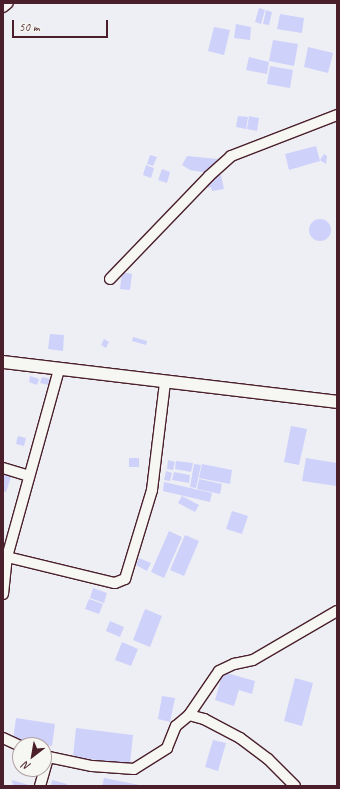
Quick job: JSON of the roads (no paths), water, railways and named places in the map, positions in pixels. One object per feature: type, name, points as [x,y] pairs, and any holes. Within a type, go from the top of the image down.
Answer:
[{"type":"street","points":[[3,7],[8,3]]},
{"type":"street","points":[[110,279],[209,176],[231,156],[337,115]]},
{"type":"street","points":[[3,362],[59,370],[337,402]]},
{"type":"street","points":[[3,594],[5,556],[59,370]]},
{"type":"street","points":[[5,556],[115,583],[125,579],[152,490],[165,382]]},
{"type":"street","points":[[3,468],[29,476]]},
{"type":"street","points":[[52,758],[92,766],[134,769],[166,748],[176,726],[189,715],[219,671],[234,664],[253,660],[337,611]]},
{"type":"street","points":[[189,715],[204,719],[240,738],[268,759],[295,786]]}]
